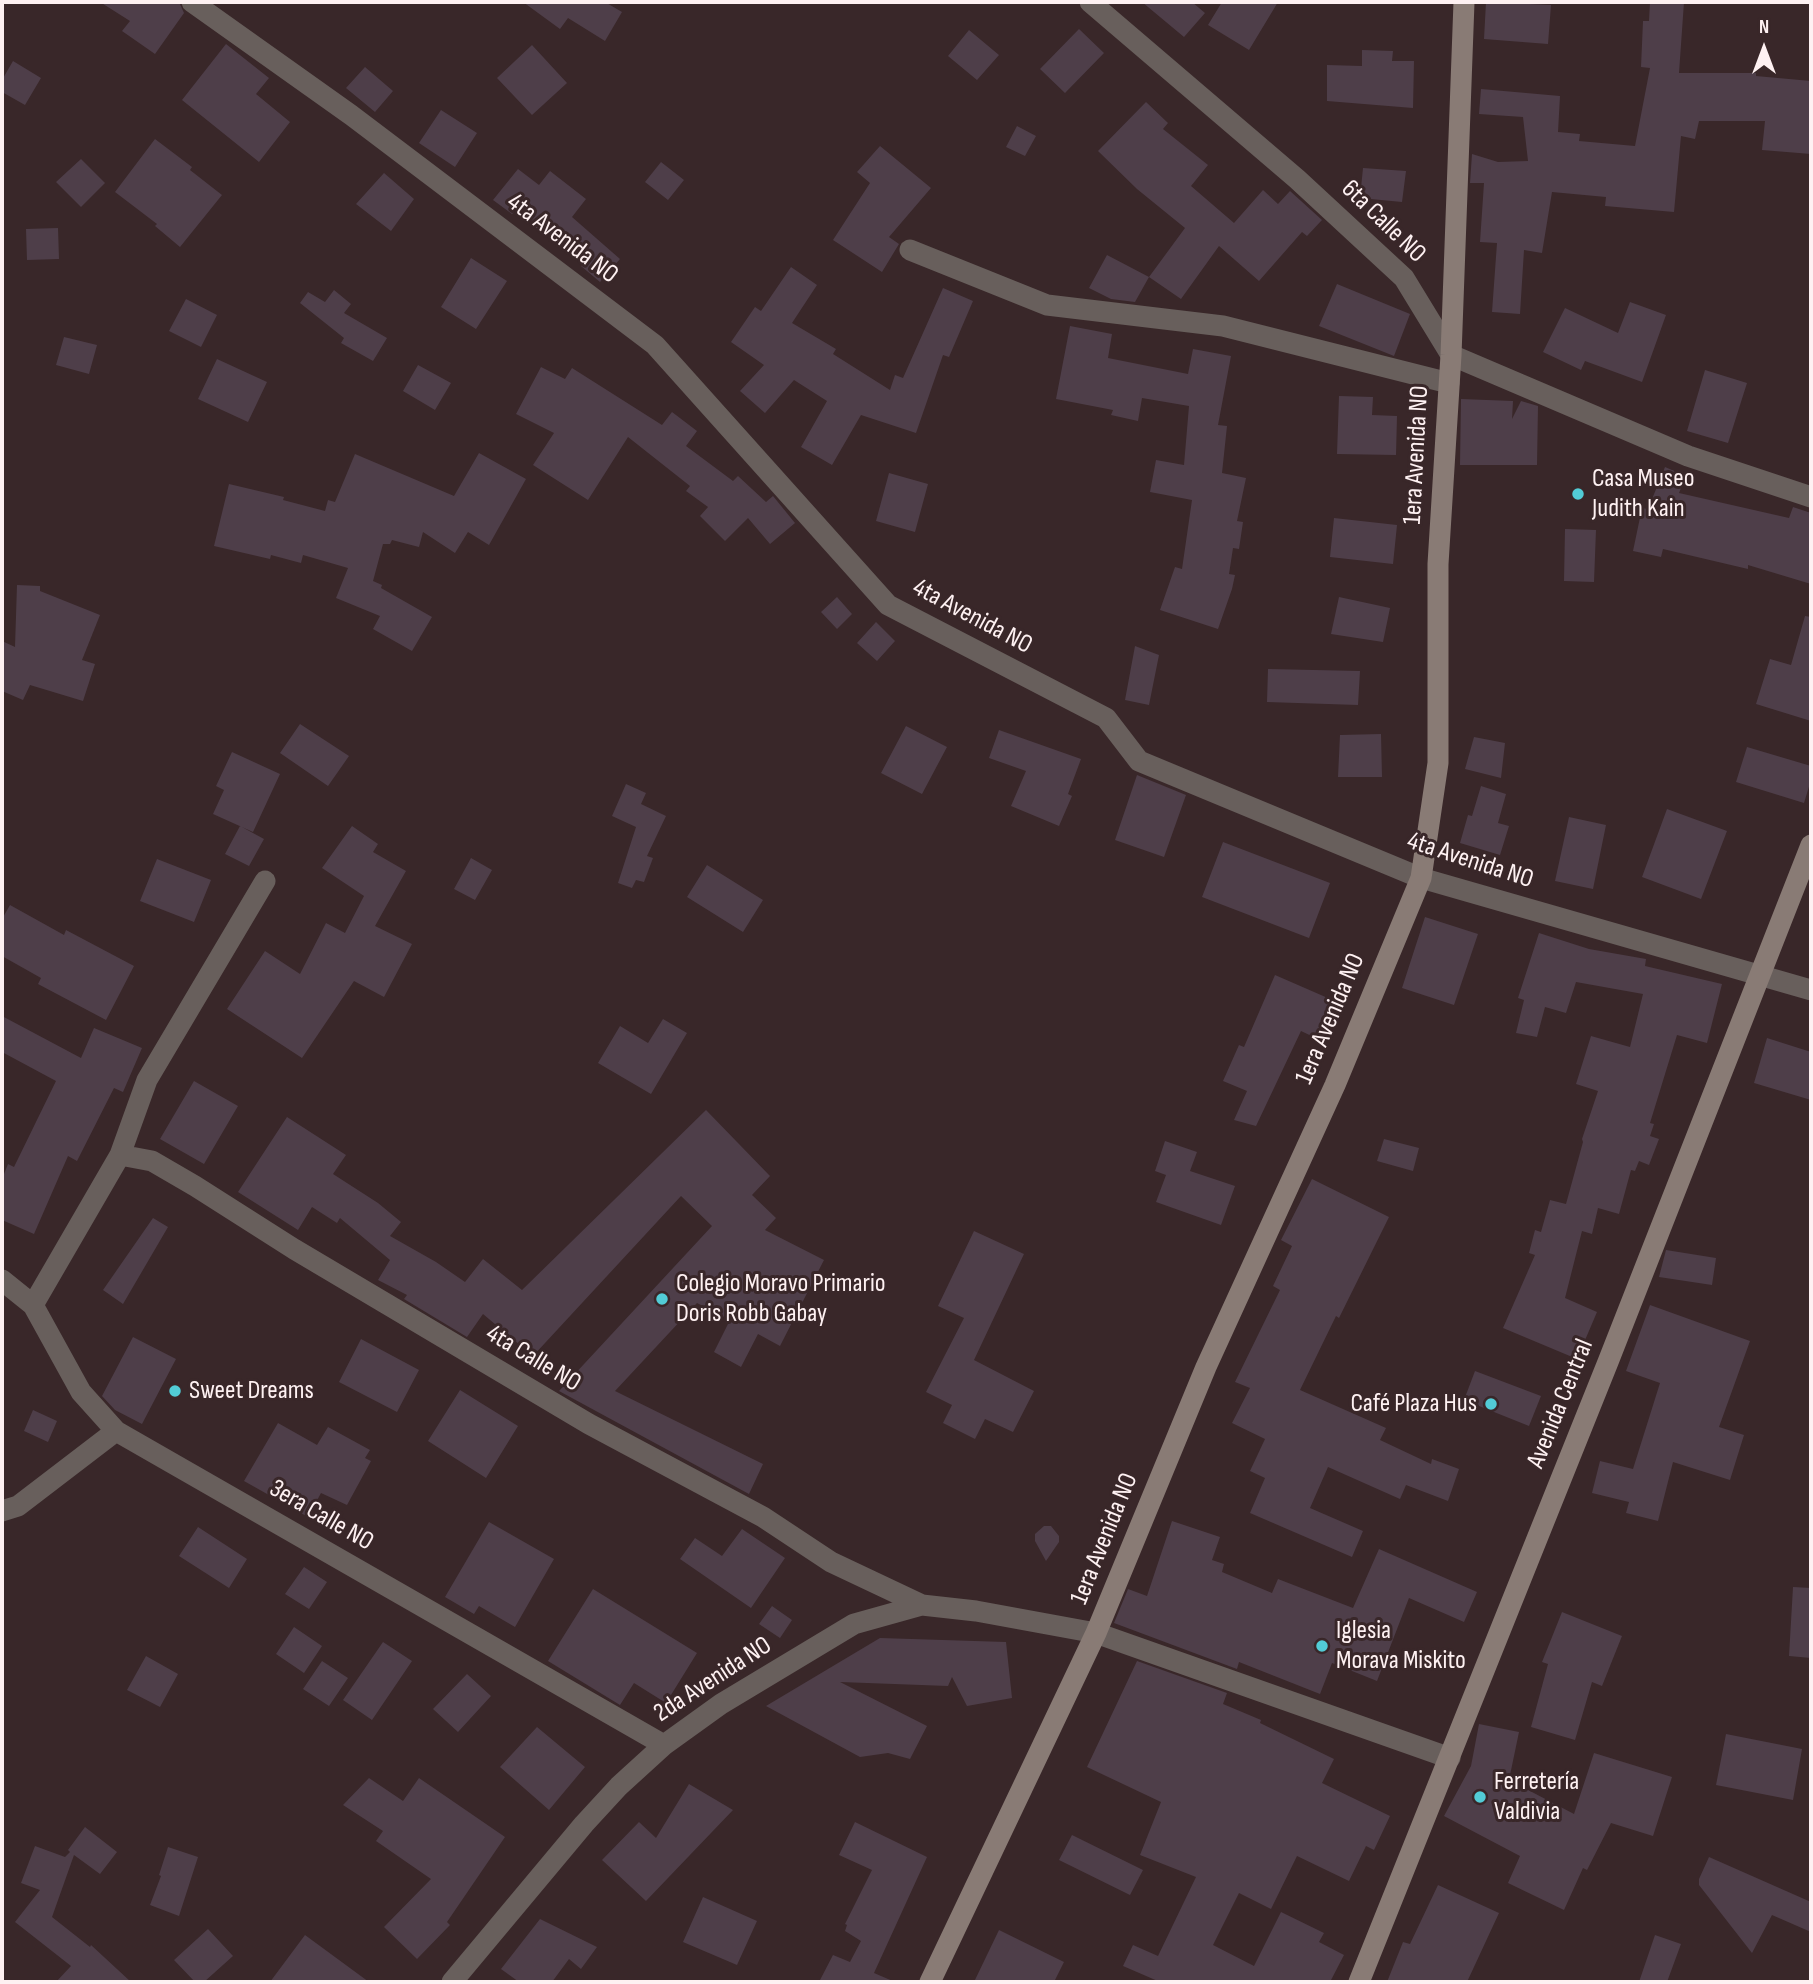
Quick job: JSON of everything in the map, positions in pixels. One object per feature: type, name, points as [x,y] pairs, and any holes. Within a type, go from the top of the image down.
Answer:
[{"type":"street","name":"4ta Avenida NO","points":[[191,2],[351,115],[655,345],[888,605],[1105,718],[1139,761],[1421,878],[1811,990]]},
{"type":"street","name":"6ta Calle NO","points":[[1090,2],[1297,178],[1404,278],[1451,355]]},
{"type":"street","name":"1era Avenida NO","points":[[930,1982],[1096,1633],[1206,1367],[1335,1085],[1421,878],[1438,763],[1438,564],[1451,355],[1464,2]]},
{"type":"street","points":[[910,250],[1047,305],[1223,326],[1449,383]]},
{"type":"street","points":[[1451,355],[1688,456],[1811,497]]},
{"type":"street","name":"Avenida Central","points":[[1359,1982],[1811,845]]},
{"type":"street","points":[[33,1305],[120,1156],[147,1080],[265,881]]},
{"type":"street","name":"4ta Calle NO","points":[[120,1156],[152,1161],[174,1173],[294,1249],[589,1424],[763,1517],[831,1562],[922,1605]]},
{"type":"street","name":"3era Calle NO","points":[[2,1280],[33,1305],[81,1392],[116,1432],[664,1745]]},
{"type":"street","points":[[2,1511],[18,1506],[116,1432]]},
{"type":"street","name":"2da Avenida NO","points":[[452,1982],[593,1815],[664,1745],[721,1704],[853,1624],[922,1605],[1096,1633],[1450,1758]]},
{"type":"building","points":[[100,2],[179,2],[184,13],[155,54],[122,31],[130,21]]},
{"type":"building","points":[[523,2],[605,2],[622,12],[605,41],[568,18],[560,29]]},
{"type":"building","points":[[1142,2],[1192,2],[1205,13],[1184,37]]},
{"type":"building","points":[[1222,2],[1278,2],[1249,50],[1208,25]]},
{"type":"building","points":[[1486,2],[1551,5],[1548,44],[1484,39]]},
{"type":"building","points":[[1650,2],[1684,2],[1679,73],[1756,73],[1756,76],[1811,81],[1811,154],[1762,150],[1765,121],[1699,121],[1695,139],[1681,136],[1674,212],[1605,206],[1606,197],[1552,192],[1542,253],[1524,250],[1520,314],[1492,312],[1497,243],[1480,242],[1484,183],[1470,183],[1472,154],[1498,162],[1528,161],[1523,117],[1479,114],[1481,89],[1560,96],[1558,132],[1580,134],[1579,141],[1635,146],[1650,68],[1641,67],[1643,21],[1649,21]]},
{"type":"building","points":[[1079,29],[1104,53],[1065,93],[1040,69]]},
{"type":"building","points":[[969,30],[999,55],[977,80],[948,56]]},
{"type":"building","points":[[226,44],[269,78],[256,94],[290,122],[259,162],[182,100]]},
{"type":"building","points":[[532,45],[567,83],[532,115],[497,78]]},
{"type":"building","points":[[1362,50],[1393,51],[1392,61],[1414,61],[1413,108],[1327,101],[1327,65],[1362,66]]},
{"type":"building","points":[[13,61],[41,78],[25,105],[2,92],[2,80]]},
{"type":"building","points":[[365,67],[393,91],[375,112],[346,88]]},
{"type":"building","points":[[1146,102],[1168,123],[1163,129],[1208,165],[1191,186],[1234,223],[1263,190],[1278,204],[1290,191],[1322,220],[1307,236],[1302,232],[1259,281],[1219,246],[1181,299],[1149,277],[1185,228],[1137,189],[1098,151]]},
{"type":"building","points":[[441,110],[477,133],[455,167],[419,143]]},
{"type":"building","points":[[1017,126],[1036,136],[1025,156],[1006,147]]},
{"type":"building","points":[[155,139],[192,167],[190,170],[222,195],[180,247],[155,226],[157,224],[115,192]]},
{"type":"building","points":[[880,146],[931,188],[889,237],[899,244],[882,272],[833,240],[870,183],[857,172]]},
{"type":"building","points":[[81,159],[105,183],[81,207],[56,182]]},
{"type":"building","points":[[661,162],[684,180],[668,200],[645,182]]},
{"type":"building","points":[[1363,168],[1406,171],[1402,202],[1360,198]]},
{"type":"building","points":[[518,169],[539,185],[550,171],[586,199],[572,217],[620,259],[600,282],[581,266],[583,265],[515,211],[512,214],[493,200]]},
{"type":"building","points":[[384,173],[414,199],[391,231],[356,204]]},
{"type":"building","points":[[58,228],[59,259],[27,260],[26,229]]},
{"type":"building","points":[[1107,255],[1149,277],[1135,302],[1111,299],[1089,288]]},
{"type":"building","points":[[471,258],[507,281],[476,329],[441,307]]},
{"type":"building","points":[[791,267],[817,285],[792,323],[836,349],[833,354],[890,390],[895,375],[903,378],[943,288],[973,301],[949,357],[943,355],[916,433],[861,415],[832,465],[801,447],[827,401],[794,380],[765,413],[740,391],[764,365],[731,342],[755,307],[761,311]]},
{"type":"building","points":[[1337,284],[1410,314],[1394,356],[1319,326]]},
{"type":"building","points":[[334,290],[351,304],[344,313],[387,338],[373,361],[341,343],[344,338],[300,303],[308,292],[325,302]]},
{"type":"building","points":[[186,299],[217,315],[201,347],[169,331]]},
{"type":"building","points":[[1630,302],[1666,315],[1642,382],[1585,361],[1581,370],[1543,352],[1565,308],[1618,333]]},
{"type":"building","points":[[1070,326],[1112,334],[1108,358],[1188,374],[1193,349],[1231,356],[1218,425],[1227,426],[1222,473],[1246,478],[1237,521],[1243,522],[1239,549],[1233,548],[1229,574],[1235,575],[1218,629],[1160,610],[1175,567],[1182,569],[1192,500],[1150,492],[1156,460],[1184,465],[1189,406],[1142,398],[1138,421],[1111,415],[1113,410],[1056,399]]},
{"type":"building","points":[[64,337],[97,345],[89,374],[56,365]]},
{"type":"building","points":[[217,359],[267,382],[248,422],[198,399]]},
{"type":"building","points":[[418,365],[451,383],[435,410],[403,391]]},
{"type":"building","points":[[541,367],[565,379],[572,368],[662,425],[672,412],[697,431],[686,446],[733,481],[738,476],[766,502],[773,496],[795,523],[770,544],[748,518],[725,541],[700,516],[708,507],[686,491],[690,486],[628,437],[588,500],[533,465],[554,433],[516,414]]},
{"type":"building","points":[[1705,370],[1747,383],[1728,443],[1687,431]]},
{"type":"building","points":[[1339,396],[1373,397],[1372,415],[1397,416],[1396,455],[1337,454]]},
{"type":"building","points":[[1461,399],[1513,401],[1512,419],[1521,401],[1538,406],[1537,465],[1460,465]]},
{"type":"building","points":[[479,453],[526,479],[489,545],[468,532],[455,553],[423,532],[419,547],[392,540],[390,544],[383,544],[373,581],[432,617],[412,651],[373,629],[380,616],[336,598],[348,568],[303,555],[301,563],[214,546],[229,484],[284,497],[283,500],[325,511],[328,500],[335,502],[355,454],[454,496]]},
{"type":"building","points":[[1665,467],[1686,476],[1679,493],[1789,518],[1793,507],[1811,513],[1811,584],[1748,565],[1748,569],[1663,549],[1661,557],[1633,551],[1642,508],[1648,509]]},
{"type":"building","points":[[889,473],[928,484],[915,532],[876,521]]},
{"type":"building","points":[[1334,518],[1397,525],[1393,564],[1330,557]]},
{"type":"building","points":[[1565,529],[1596,530],[1594,582],[1564,581]]},
{"type":"building","points":[[17,585],[40,586],[40,591],[100,615],[82,660],[95,664],[83,701],[30,685],[23,700],[2,691],[2,641],[15,647]]},
{"type":"building","points":[[837,597],[852,614],[837,629],[821,612]]},
{"type":"building","points":[[1339,597],[1390,608],[1383,642],[1331,634]]},
{"type":"building","points":[[1805,616],[1811,617],[1811,721],[1756,704],[1770,659],[1791,665]]},
{"type":"building","points":[[876,622],[895,641],[877,661],[857,643]]},
{"type":"building","points":[[1135,646],[1159,655],[1149,705],[1125,700]]},
{"type":"building","points":[[1268,669],[1360,671],[1358,705],[1267,702]]},
{"type":"building","points":[[300,724],[349,756],[328,786],[280,753]]},
{"type":"building","points":[[906,726],[947,747],[922,794],[881,773]]},
{"type":"building","points":[[999,730],[1081,759],[1068,794],[1072,796],[1059,826],[1011,806],[1026,771],[989,758]]},
{"type":"building","points":[[1381,734],[1382,777],[1338,777],[1340,735]]},
{"type":"building","points":[[1474,737],[1505,743],[1501,778],[1465,769]]},
{"type":"building","points":[[1747,747],[1811,766],[1811,780],[1804,803],[1736,782]]},
{"type":"building","points":[[232,752],[280,774],[253,832],[213,814],[224,790],[216,786]]},
{"type":"building","points":[[1137,775],[1186,795],[1164,857],[1115,840]]},
{"type":"building","points":[[626,784],[646,793],[641,804],[666,816],[647,856],[653,858],[644,882],[636,880],[632,888],[618,883],[636,827],[612,816]]},
{"type":"building","points":[[1481,786],[1506,794],[1498,823],[1509,826],[1500,855],[1460,843],[1468,815],[1472,816]]},
{"type":"building","points":[[1667,809],[1727,831],[1701,899],[1642,877]]},
{"type":"building","points":[[1569,817],[1606,825],[1593,889],[1555,881]]},
{"type":"building","points":[[240,826],[264,839],[249,866],[225,854]]},
{"type":"building","points":[[352,826],[378,844],[373,852],[406,871],[375,926],[412,944],[384,997],[354,981],[302,1058],[227,1009],[265,951],[300,974],[326,923],[345,933],[364,896],[322,868]]},
{"type":"building","points":[[1223,842],[1330,883],[1309,938],[1202,897]]},
{"type":"building","points":[[471,858],[492,870],[475,900],[454,889]]},
{"type":"building","points":[[157,859],[211,880],[194,922],[140,901]]},
{"type":"building","points":[[707,865],[763,900],[743,932],[687,897]]},
{"type":"building","points":[[10,905],[64,935],[66,930],[134,966],[106,1020],[38,984],[41,978],[2,956],[2,919]]},
{"type":"building","points":[[1425,917],[1478,934],[1454,1005],[1402,988]]},
{"type":"building","points":[[1539,933],[1589,949],[1646,959],[1645,966],[1722,984],[1707,1043],[1677,1035],[1650,1123],[1654,1124],[1650,1136],[1659,1139],[1649,1165],[1639,1161],[1635,1171],[1631,1170],[1619,1214],[1598,1208],[1592,1234],[1582,1231],[1565,1298],[1597,1312],[1577,1359],[1503,1328],[1535,1255],[1529,1253],[1535,1230],[1541,1232],[1550,1200],[1566,1204],[1582,1139],[1598,1091],[1576,1084],[1591,1036],[1630,1047],[1643,994],[1576,982],[1566,1013],[1545,1007],[1537,1037],[1516,1033],[1524,1000],[1518,998]]},
{"type":"building","points":[[1275,975],[1337,1002],[1320,1040],[1301,1031],[1256,1126],[1234,1120],[1247,1091],[1223,1081],[1239,1045],[1244,1047]]},
{"type":"building","points":[[2,1016],[81,1058],[94,1028],[142,1048],[123,1092],[114,1088],[77,1161],[68,1156],[34,1234],[2,1220],[2,1179],[8,1164],[14,1167],[56,1081],[2,1052]]},
{"type":"building","points":[[663,1019],[687,1033],[651,1094],[598,1063],[620,1026],[648,1043]]},
{"type":"building","points":[[1767,1038],[1811,1052],[1811,1100],[1754,1083]]},
{"type":"building","points":[[194,1081],[238,1106],[204,1164],[160,1139]]},
{"type":"building","points":[[706,1110],[770,1176],[752,1195],[776,1218],[765,1230],[824,1260],[780,1346],[758,1334],[741,1367],[714,1352],[730,1320],[697,1303],[615,1391],[763,1464],[749,1494],[559,1391],[712,1226],[681,1196],[533,1356],[483,1314],[467,1337],[404,1299],[407,1295],[378,1280],[390,1260],[340,1218],[337,1223],[312,1207],[298,1230],[238,1192],[287,1117],[346,1155],[333,1174],[378,1203],[401,1222],[390,1236],[465,1282],[483,1259],[522,1290]]},
{"type":"building","points":[[1384,1139],[1419,1148],[1413,1171],[1377,1161]]},
{"type":"building","points":[[1165,1141],[1197,1152],[1190,1171],[1235,1186],[1221,1225],[1156,1202],[1166,1175],[1155,1171]]},
{"type":"building","points":[[1312,1179],[1389,1217],[1300,1390],[1386,1428],[1380,1440],[1431,1464],[1432,1459],[1459,1469],[1448,1501],[1406,1485],[1400,1499],[1328,1467],[1310,1508],[1363,1531],[1352,1557],[1250,1513],[1265,1478],[1250,1471],[1265,1439],[1232,1423],[1250,1388],[1235,1382],[1280,1290],[1273,1286],[1292,1246],[1281,1240]]},
{"type":"building","points":[[153,1218],[168,1227],[123,1304],[103,1290]]},
{"type":"building","points":[[974,1231],[1024,1254],[974,1360],[1034,1391],[1013,1432],[985,1419],[975,1439],[943,1423],[952,1405],[926,1392],[964,1318],[938,1306]]},
{"type":"building","points":[[1666,1250],[1716,1258],[1712,1285],[1659,1277]]},
{"type":"building","points":[[1650,1305],[1750,1341],[1719,1427],[1744,1435],[1730,1480],[1673,1462],[1658,1521],[1626,1513],[1629,1502],[1592,1493],[1600,1461],[1633,1469],[1660,1383],[1626,1371]]},
{"type":"building","points":[[133,1337],[176,1359],[142,1424],[115,1410],[102,1396]]},
{"type":"building","points":[[361,1339],[419,1370],[397,1412],[339,1382]]},
{"type":"building","points":[[1475,1371],[1541,1396],[1529,1426],[1464,1400]]},
{"type":"building","points":[[460,1390],[518,1426],[486,1478],[428,1441]]},
{"type":"building","points":[[33,1410],[57,1421],[48,1442],[24,1431]]},
{"type":"building","points":[[278,1423],[317,1445],[328,1427],[370,1450],[365,1458],[371,1461],[347,1505],[321,1493],[308,1517],[244,1481]]},
{"type":"building","points":[[1172,1521],[1220,1537],[1212,1560],[1224,1564],[1222,1572],[1272,1593],[1278,1579],[1353,1608],[1379,1549],[1477,1592],[1464,1622],[1409,1598],[1377,1681],[1332,1663],[1320,1694],[1239,1662],[1237,1669],[1114,1623],[1128,1589],[1147,1596]]},
{"type":"building","points":[[489,1522],[554,1559],[515,1627],[479,1606],[474,1614],[445,1597]]},
{"type":"building","points":[[1044,1526],[1051,1526],[1059,1536],[1059,1542],[1046,1561],[1035,1541],[1035,1534]]},
{"type":"building","points":[[198,1527],[247,1559],[229,1588],[179,1556]]},
{"type":"building","points":[[742,1529],[785,1558],[751,1608],[680,1559],[695,1538],[722,1556]]},
{"type":"building","points":[[304,1567],[327,1582],[309,1609],[285,1594]]},
{"type":"building","points":[[1793,1587],[1811,1588],[1811,1658],[1789,1656]]},
{"type":"building","points":[[593,1589],[697,1653],[666,1703],[634,1683],[620,1705],[548,1661]]},
{"type":"building","points":[[772,1606],[792,1620],[780,1638],[759,1624]]},
{"type":"building","points":[[1562,1612],[1622,1636],[1602,1686],[1592,1682],[1575,1740],[1531,1727],[1548,1664],[1542,1662]]},
{"type":"building","points":[[294,1627],[322,1646],[304,1673],[276,1654]]},
{"type":"building","points":[[880,1638],[1006,1642],[1012,1698],[967,1706],[952,1677],[948,1686],[840,1682],[927,1726],[910,1759],[888,1753],[860,1757],[766,1706]]},
{"type":"building","points":[[383,1642],[412,1661],[372,1720],[343,1700]]},
{"type":"building","points":[[146,1656],[178,1674],[160,1707],[127,1690]]},
{"type":"building","points":[[322,1661],[348,1678],[329,1706],[303,1689]]},
{"type":"building","points":[[1137,1661],[1227,1693],[1223,1704],[1261,1720],[1260,1723],[1334,1759],[1322,1783],[1390,1816],[1374,1850],[1366,1846],[1349,1881],[1297,1856],[1271,1909],[1239,1893],[1213,1945],[1254,1966],[1281,1912],[1324,1933],[1319,1942],[1344,1955],[1330,1982],[1160,1982],[1123,1966],[1133,1945],[1158,1956],[1196,1877],[1140,1855],[1161,1802],[1087,1767]]},
{"type":"building","points":[[467,1674],[491,1696],[458,1732],[433,1709]]},
{"type":"building","points":[[1479,1724],[1519,1732],[1509,1780],[1574,1814],[1594,1753],[1672,1777],[1653,1836],[1611,1823],[1587,1870],[1583,1868],[1564,1910],[1508,1883],[1520,1856],[1444,1816],[1471,1766]]},
{"type":"building","points":[[537,1727],[585,1767],[549,1810],[500,1767]]},
{"type":"building","points":[[1726,1734],[1802,1749],[1793,1800],[1716,1785]]},
{"type":"building","points":[[369,1778],[403,1801],[419,1778],[505,1837],[447,1922],[450,1925],[417,1959],[384,1927],[431,1879],[376,1841],[383,1831],[343,1805]]},
{"type":"building","points":[[689,1784],[733,1810],[646,1901],[602,1860],[639,1822],[656,1838]]},
{"type":"building","points":[[855,1822],[927,1857],[874,1973],[895,1982],[819,1982],[833,1955],[850,1962],[861,1941],[845,1931],[845,1924],[872,1870],[839,1855]]},
{"type":"building","points":[[85,1827],[117,1852],[100,1874],[74,1855],[52,1917],[90,1947],[91,1945],[131,1982],[56,1982],[71,1966],[15,1922],[40,1890],[21,1883],[35,1846],[65,1857]]},
{"type":"building","points":[[1072,1835],[1143,1870],[1130,1895],[1059,1860]]},
{"type":"building","points":[[168,1847],[198,1857],[179,1916],[150,1905]]},
{"type":"building","points":[[1709,1857],[1811,1902],[1811,1932],[1772,1915],[1752,1953],[1699,1885]]},
{"type":"building","points":[[1438,1885],[1499,1913],[1467,1982],[1387,1982],[1403,1942],[1410,1944]]},
{"type":"building","points":[[703,1897],[757,1921],[737,1965],[683,1942]]},
{"type":"building","points":[[540,1919],[597,1947],[581,1969],[569,1959],[552,1982],[519,1982],[501,1969]]},
{"type":"building","points":[[208,1929],[233,1956],[204,1982],[195,1982],[174,1960]]},
{"type":"building","points":[[999,1930],[1064,1962],[1054,1982],[974,1982]]},
{"type":"building","points":[[305,1935],[369,1982],[270,1982]]},
{"type":"building","points":[[1655,1935],[1681,1944],[1667,1982],[1639,1982]]},
{"type":"place","name":"Casa Museo Judith Kain","points":[[1578,494]]},
{"type":"place","name":"Colegio Moravo Primario Doris Robb Gabay","points":[[662,1299]]},
{"type":"place","name":"Sweet Dreams","points":[[175,1391]]},
{"type":"place","name":"Café Plaza Hus","points":[[1491,1404]]},
{"type":"place","name":"Iglesia Morava Miskito","points":[[1322,1646]]},
{"type":"place","name":"Ferretería Valdivia","points":[[1480,1797]]}]
